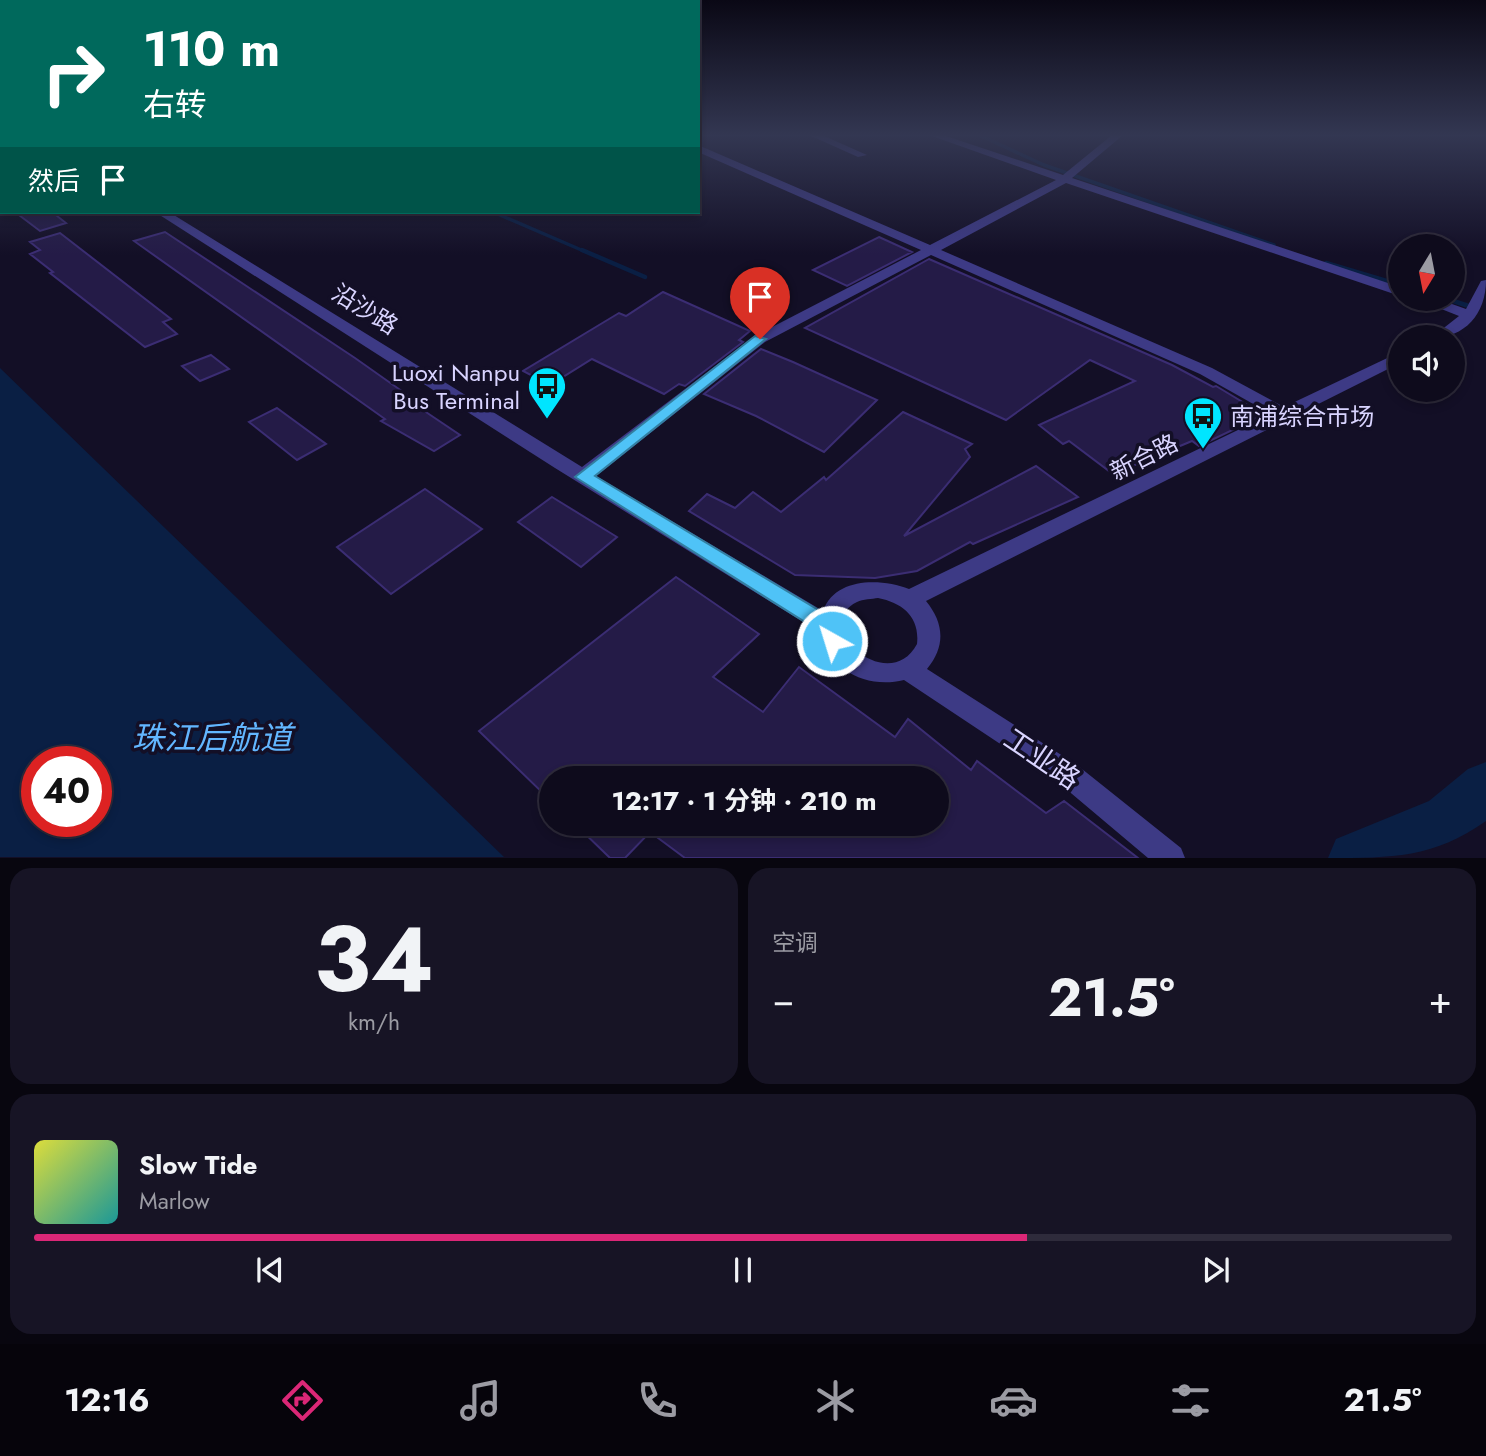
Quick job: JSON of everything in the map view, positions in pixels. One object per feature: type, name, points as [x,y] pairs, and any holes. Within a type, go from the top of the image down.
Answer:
[{"type":"street","points":[[759,175],[1206,371],[1284,414]]},
{"type":"street","points":[[1065,175],[1388,288]]},
{"type":"street","points":[[583,477],[760,339],[1068,176]]},
{"type":"street","name":"沿沙路","points":[[164,214],[583,477],[828,626]]},
{"type":"street","points":[[178,225],[186,214]]},
{"type":"street","points":[[1454,325],[1473,310],[1486,284]]},
{"type":"street","points":[[1465,308],[1473,310]]},
{"type":"street","name":"新合路","points":[[909,599],[1388,363]]},
{"type":"street","points":[[862,590],[893,592],[909,599],[928,621],[931,634],[925,654],[907,669],[890,673],[872,672],[855,665],[841,654],[832,641],[828,626],[835,606],[849,594],[862,590]]},
{"type":"street","name":"工业路","points":[[907,669],[1068,774],[1161,848]]},
{"type":"water","name":"珠江后航道","points":[[0,368],[504,857],[0,857]]},
{"type":"building","points":[[18,214],[55,214],[66,223],[40,231]]},
{"type":"building","points":[[165,232],[355,358],[406,394],[402,396],[460,435],[434,451],[381,421],[385,419],[134,241]]},
{"type":"building","points":[[60,233],[171,319],[163,322],[177,334],[145,347],[50,273],[53,272],[30,254],[40,250],[30,242]]},
{"type":"building","points":[[879,237],[912,252],[847,286],[813,270]]},
{"type":"building","points":[[929,259],[1172,365],[1213,387],[1216,386],[1264,415],[1199,446],[1192,441],[1113,474],[1069,441],[1063,444],[1039,425],[1135,381],[1090,360],[1006,420],[805,328]]},
{"type":"building","points":[[663,292],[750,331],[739,340],[743,342],[685,386],[679,384],[664,394],[592,359],[550,385],[523,371],[619,313],[626,316]]},
{"type":"building","points":[[761,349],[877,400],[824,452],[756,416],[704,394]]},
{"type":"building","points":[[211,355],[229,369],[200,381],[182,366]]},
{"type":"building","points":[[277,408],[326,444],[297,460],[249,422]]},
{"type":"building","points":[[903,412],[972,444],[965,449],[970,457],[904,536],[1036,466],[1078,497],[973,544],[970,542],[917,571],[875,578],[795,575],[689,511],[707,494],[735,508],[753,492],[781,512],[824,477],[826,480]]},
{"type":"building","points":[[425,489],[482,529],[391,594],[337,547]]},
{"type":"building","points":[[552,497],[617,537],[581,567],[518,522]]},
{"type":"building","points":[[676,577],[759,634],[713,677],[763,712],[799,667],[895,737],[908,719],[971,770],[977,761],[1046,813],[1064,801],[1138,858],[685,858],[655,836],[949,836],[949,766],[539,766],[539,789],[479,731]]},
{"type":"building","points":[[587,836],[646,836],[625,858],[610,858]]},
{"type":"waterway","points":[[1073,175],[1274,245]]},
{"type":"waterway","points":[[498,214],[586,252]]},
{"type":"waterway","points":[[582,250],[645,277]]},
{"type":"waterway","points":[[1326,263],[1388,281]]},
{"type":"waterway","points":[[1465,305],[1475,308]]},
{"type":"waterway","points":[[1355,858],[1447,820],[1486,787]]},
{"type":"place","name":"Luoxi Nanpu Bus Terminal","points":[[547,420]]},
{"type":"place","name":"南浦综合市场","points":[[1203,450]]},
{"type":"route","points":[[760,339],[583,477],[828,626],[832,641]]}]
